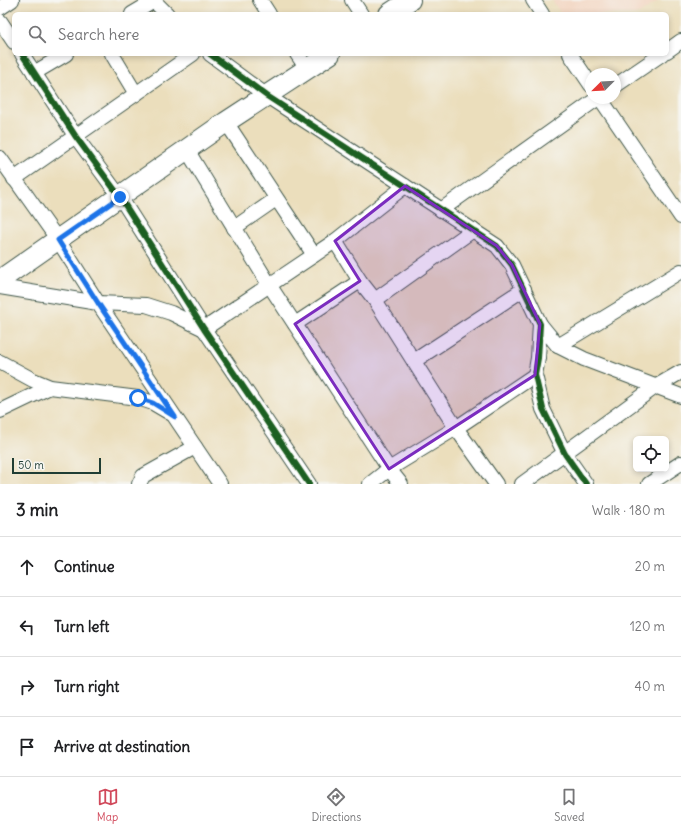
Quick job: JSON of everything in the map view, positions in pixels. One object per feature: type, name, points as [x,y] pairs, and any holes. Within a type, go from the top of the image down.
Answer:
[{"type":"street","points":[[0,8],[12,0]]},
{"type":"street","points":[[135,12],[153,0],[165,12]]},
{"type":"street","points":[[260,0],[268,12]]},
{"type":"street","points":[[352,0],[360,12]]},
{"type":"street","points":[[392,12],[410,0]]},
{"type":"street","points":[[533,0],[541,12]]},
{"type":"street","points":[[0,21],[12,39]]},
{"type":"street","points":[[669,50],[681,41]]},
{"type":"street","points":[[23,56],[76,137],[120,197],[204,330],[309,484]]},
{"type":"street","points":[[34,73],[63,56]]},
{"type":"street","points":[[113,56],[136,94]]},
{"type":"street","points":[[14,179],[190,56]]},
{"type":"street","points":[[213,56],[267,96],[496,246],[512,265],[524,289],[529,304],[540,324],[558,346],[584,359],[681,396]]},
{"type":"street","points":[[0,280],[226,122],[267,96],[302,62],[323,56]]},
{"type":"street","points":[[571,56],[585,76]]},
{"type":"street","points":[[621,82],[659,56]]},
{"type":"street","points":[[441,210],[591,104]]},
{"type":"street","points":[[603,104],[681,217]]},
{"type":"street","points":[[226,122],[314,255]]},
{"type":"street","points":[[187,150],[270,286],[389,469],[401,484]]},
{"type":"street","points":[[0,158],[58,240],[98,303],[220,484]]},
{"type":"street","points":[[204,330],[335,241],[405,186]]},
{"type":"street","points":[[234,228],[276,198]]},
{"type":"street","points":[[375,300],[473,230]]},
{"type":"street","points":[[335,241],[360,281],[375,300],[456,428],[496,484]]},
{"type":"street","points":[[558,346],[681,271]]},
{"type":"street","points":[[295,324],[360,281]]},
{"type":"street","points":[[0,287],[98,303],[146,304],[172,313],[204,330]]},
{"type":"street","points":[[414,361],[524,289]]},
{"type":"street","points":[[540,324],[538,358],[535,375],[543,409],[565,454],[586,484]]},
{"type":"street","points":[[0,362],[33,380],[50,387],[138,398],[153,403],[175,417]]},
{"type":"street","points":[[522,484],[655,387],[681,372]]},
{"type":"street","points":[[370,484],[389,469],[456,428],[535,375]]},
{"type":"street","points":[[0,411],[50,387]]},
{"type":"street","points":[[139,484],[143,476],[195,447]]},
{"type":"street","points":[[649,484],[681,464]]},
{"type":"highlighted area","points":[[405,186],[497,246],[512,265],[540,324],[535,375],[389,469],[295,324],[360,281],[335,241]]},
{"type":"shaded area","points":[[552,0],[659,0],[642,12],[560,12]]},
{"type":"cycle path","points":[[23,56],[76,137],[120,197],[204,329],[309,484]]},
{"type":"cycle path","points":[[213,56],[267,96],[497,246],[512,265],[540,324],[538,358],[535,375],[543,409],[565,454],[586,484]]},
{"type":"route","points":[[120,197],[58,240],[98,303],[175,417],[153,403],[138,398]]}]
